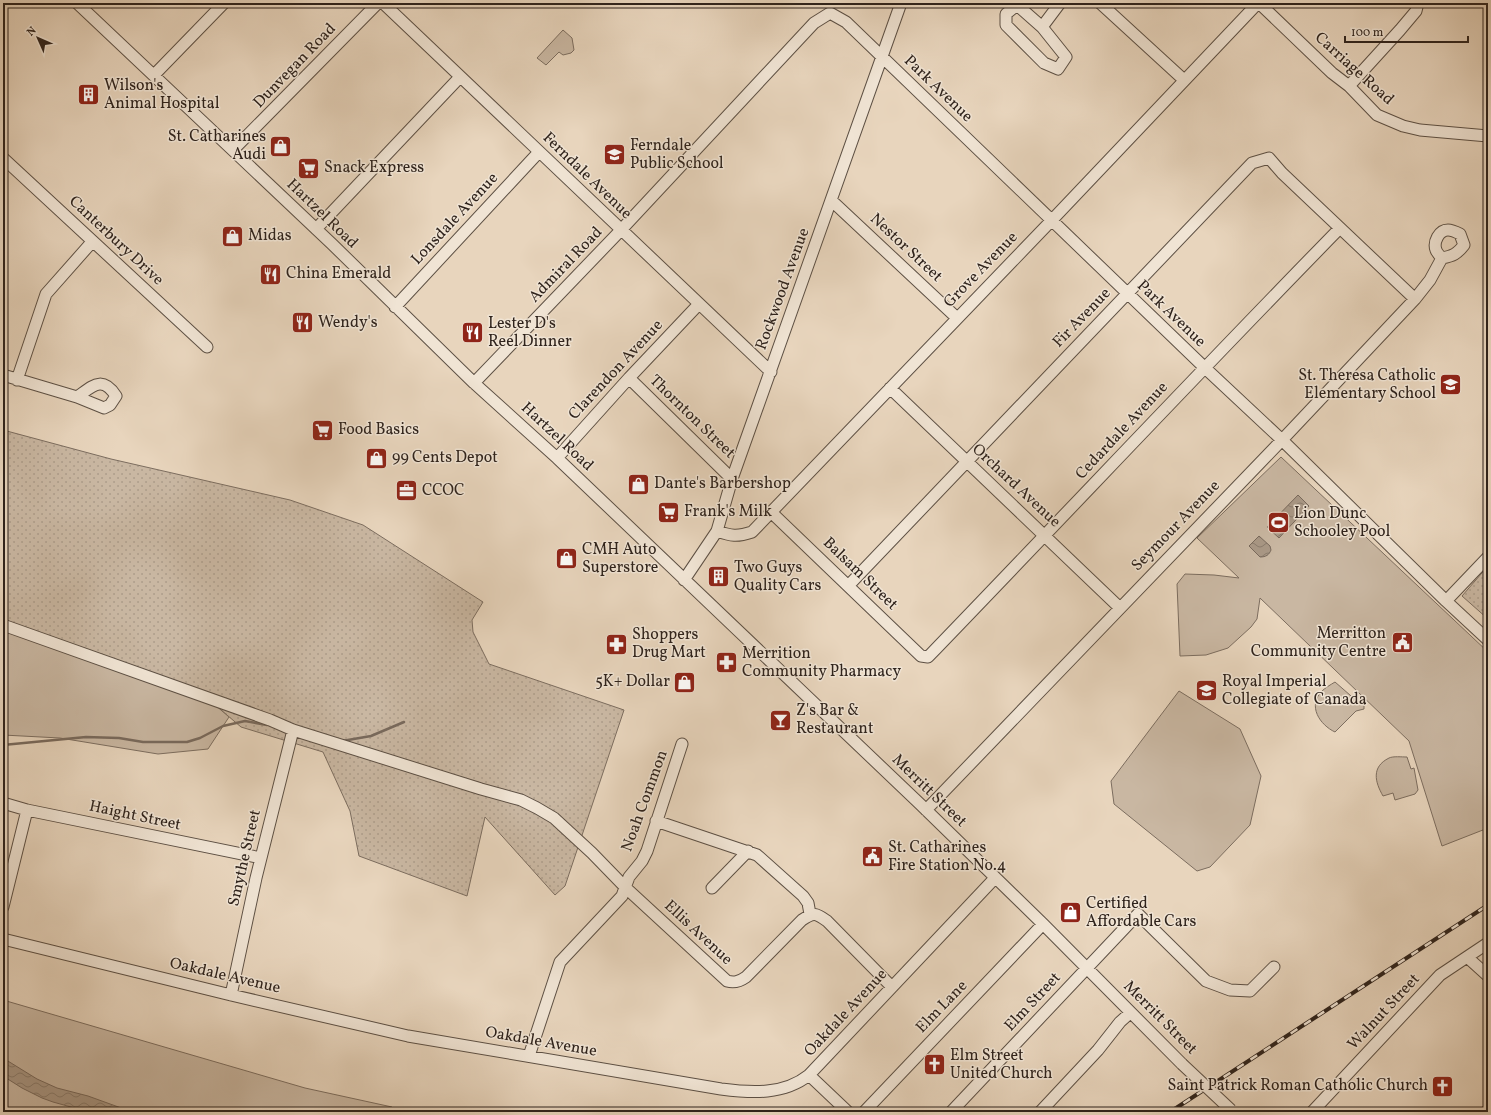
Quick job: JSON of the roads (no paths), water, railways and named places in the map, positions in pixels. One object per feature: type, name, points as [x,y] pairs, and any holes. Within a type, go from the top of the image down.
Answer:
[{"type":"street","name":"Hartzel Road","points":[[77,3],[316,229],[474,384],[557,458],[684,580]]},
{"type":"street","points":[[154,75],[224,3]]},
{"type":"street","name":"Dunvegan Road","points":[[233,150],[240,145],[378,3]]},
{"type":"street","name":"Ferndale Avenue","points":[[383,3],[771,372]]},
{"type":"street","name":"Rockwood Avenue","points":[[684,580],[717,531],[732,479],[902,3]]},
{"type":"street","points":[[1042,27],[1060,3]]},
{"type":"street","points":[[1100,3],[1184,80]]},
{"type":"street","name":"Grove Avenue","points":[[717,531],[728,535],[740,536],[752,532],[1259,3]]},
{"type":"street","name":"Carriage Road","points":[[1259,3],[1332,73],[1349,86],[1377,115],[1403,126],[1420,130],[1488,136]]},
{"type":"street","points":[[1349,86],[1416,11],[1418,3]]},
{"type":"street","points":[[1017,5],[1042,27],[1066,57],[1058,69],[1044,63],[1006,25],[1006,14],[1017,5]]},
{"type":"street","name":"Park Avenue","points":[[830,13],[846,22],[1204,367],[1282,440],[1446,601],[1488,640]]},
{"type":"street","name":"Admiral Road","points":[[474,384],[814,23],[830,13]]},
{"type":"street","points":[[316,229],[460,77]]},
{"type":"street","name":"Lonsdale Avenue","points":[[395,307],[539,152]]},
{"type":"street","name":"Canterbury Drive","points":[[3,158],[206,347]]},
{"type":"street","name":"Fir Avenue","points":[[849,585],[1252,163],[1269,158],[1282,173],[1415,299]]},
{"type":"street","name":"Nestor Street","points":[[832,201],[957,318]]},
{"type":"street","name":"Cedardale Avenue","points":[[928,657],[1045,536],[1204,367],[1340,228]]},
{"type":"street","points":[[17,380],[46,294],[92,242]]},
{"type":"street","name":"Seymour Avenue","points":[[926,810],[1282,440],[1415,299],[1430,280],[1442,258]]},
{"type":"street","name":"Clarendon Avenue","points":[[557,458],[629,378],[699,304]]},
{"type":"street","points":[[3,375],[77,397]]},
{"type":"street","name":"Thornton Street","points":[[629,378],[732,479]]},
{"type":"street","name":"Orchard Avenue","points":[[890,388],[1120,608]]},
{"type":"street","name":"Balsam Street","points":[[771,512],[849,585],[921,656],[928,657]]},
{"type":"street","points":[[1446,601],[1488,557]]},
{"type":"street","name":"Merritt Street","points":[[684,580],[926,810],[1043,924],[1130,1013],[1232,1111]]},
{"type":"street","name":"Ellis Avenue","points":[[3,625],[263,717],[293,730],[474,787],[521,800],[554,818],[592,853],[626,888],[726,981],[733,982],[742,980],[746,977],[802,920],[810,914]]},
{"type":"street","name":"Smythe Street","points":[[231,995],[261,858],[293,730]]},
{"type":"street","name":"Noah Common","points":[[529,1056],[560,962],[622,896],[629,877],[642,861],[647,851],[682,744]]},
{"type":"street","name":"Haight Street","points":[[3,803],[27,810],[261,858]]},
{"type":"street","points":[[3,907],[27,810]]},
{"type":"street","points":[[656,821],[758,855],[803,896],[808,903],[810,914],[817,914],[827,922],[892,987]]},
{"type":"street","points":[[712,888],[748,851]]},
{"type":"street","name":"Oakdale Avenue","points":[[3,939],[231,995],[408,1036],[722,1089],[755,1093],[768,1092],[790,1086],[802,1081],[809,1075],[995,878]]},
{"type":"street","name":"Elm Street","points":[[951,1112],[1138,914],[1206,981],[1230,990],[1250,991],[1274,967]]},
{"type":"street","name":"Elm Lane","points":[[864,1112],[1043,924]]},
{"type":"street","name":"Walnut Street","points":[[1312,1112],[1440,975],[1488,943]]},
{"type":"street","points":[[1467,957],[1488,976]]},
{"type":"street","points":[[1040,1112],[1098,1050],[1120,1022],[1130,1013]]},
{"type":"street","points":[[809,1075],[848,1112]]},
{"type":"water","points":[[1298,495],[1309,506],[1279,538],[1267,527]]},
{"type":"water","points":[[1259,536],[1270,546],[1271,550],[1264,557],[1260,557],[1249,546]]},
{"type":"water","points":[[3,1058],[37,1079],[57,1088],[88,1096],[124,1109],[143,1112],[89,1112],[42,1098],[3,1076]]},
{"type":"waterway","points":[[3,745],[86,737],[119,738],[143,742],[187,742],[200,738],[223,726],[245,721],[267,725]]},
{"type":"waterway","points":[[342,741],[371,736],[404,722]]},
{"type":"railway","points":[[1170,1112],[1488,905]]},
{"type":"place","name":"Wilson's Animal Hospital","points":[[89,95]]},
{"type":"place","name":"St. Catharines Audi","points":[[281,146]]},
{"type":"place","name":"Ferndale Public School","points":[[615,155]]},
{"type":"place","name":"Snack Express","points":[[309,168]]},
{"type":"place","name":"Midas","points":[[232,236]]},
{"type":"place","name":"China Emerald","points":[[271,274]]},
{"type":"place","name":"Wendy's","points":[[303,323]]},
{"type":"place","name":"Lester D's Reel Dinner","points":[[473,333]]},
{"type":"place","name":"St. Theresa Catholic Elementary School","points":[[1451,385]]},
{"type":"place","name":"Food Basics","points":[[323,430]]},
{"type":"place","name":"99 Cents Depot","points":[[376,458]]},
{"type":"place","name":"Dante's Barbershop","points":[[638,484]]},
{"type":"place","name":"CCOC","points":[[407,491]]},
{"type":"place","name":"Frank's Milk","points":[[668,512]]},
{"type":"place","name":"Lion Dunc Schooley Pool","points":[[1278,523]]},
{"type":"place","name":"CMH Auto Superstore","points":[[566,559]]},
{"type":"place","name":"Two Guys Quality Cars","points":[[718,577]]},
{"type":"place","name":"Merritton Community Centre","points":[[1402,643]]},
{"type":"place","name":"Shoppers Drug Mart","points":[[617,644]]},
{"type":"place","name":"Merrition Community Pharmacy","points":[[727,663]]},
{"type":"place","name":"5K+ Dollar","points":[[685,682]]},
{"type":"place","name":"Royal Imperial Collegiate of Canada","points":[[1206,691]]},
{"type":"place","name":"Z's Bar & Restaurant","points":[[780,720]]},
{"type":"place","name":"St. Catharines Fire Station No.4","points":[[873,857]]},
{"type":"place","name":"Certified Affordable Cars","points":[[1071,913]]},
{"type":"place","name":"Elm Street United Church","points":[[935,1065]]},
{"type":"place","name":"Saint Patrick Roman Catholic Church","points":[[1443,1086]]}]
